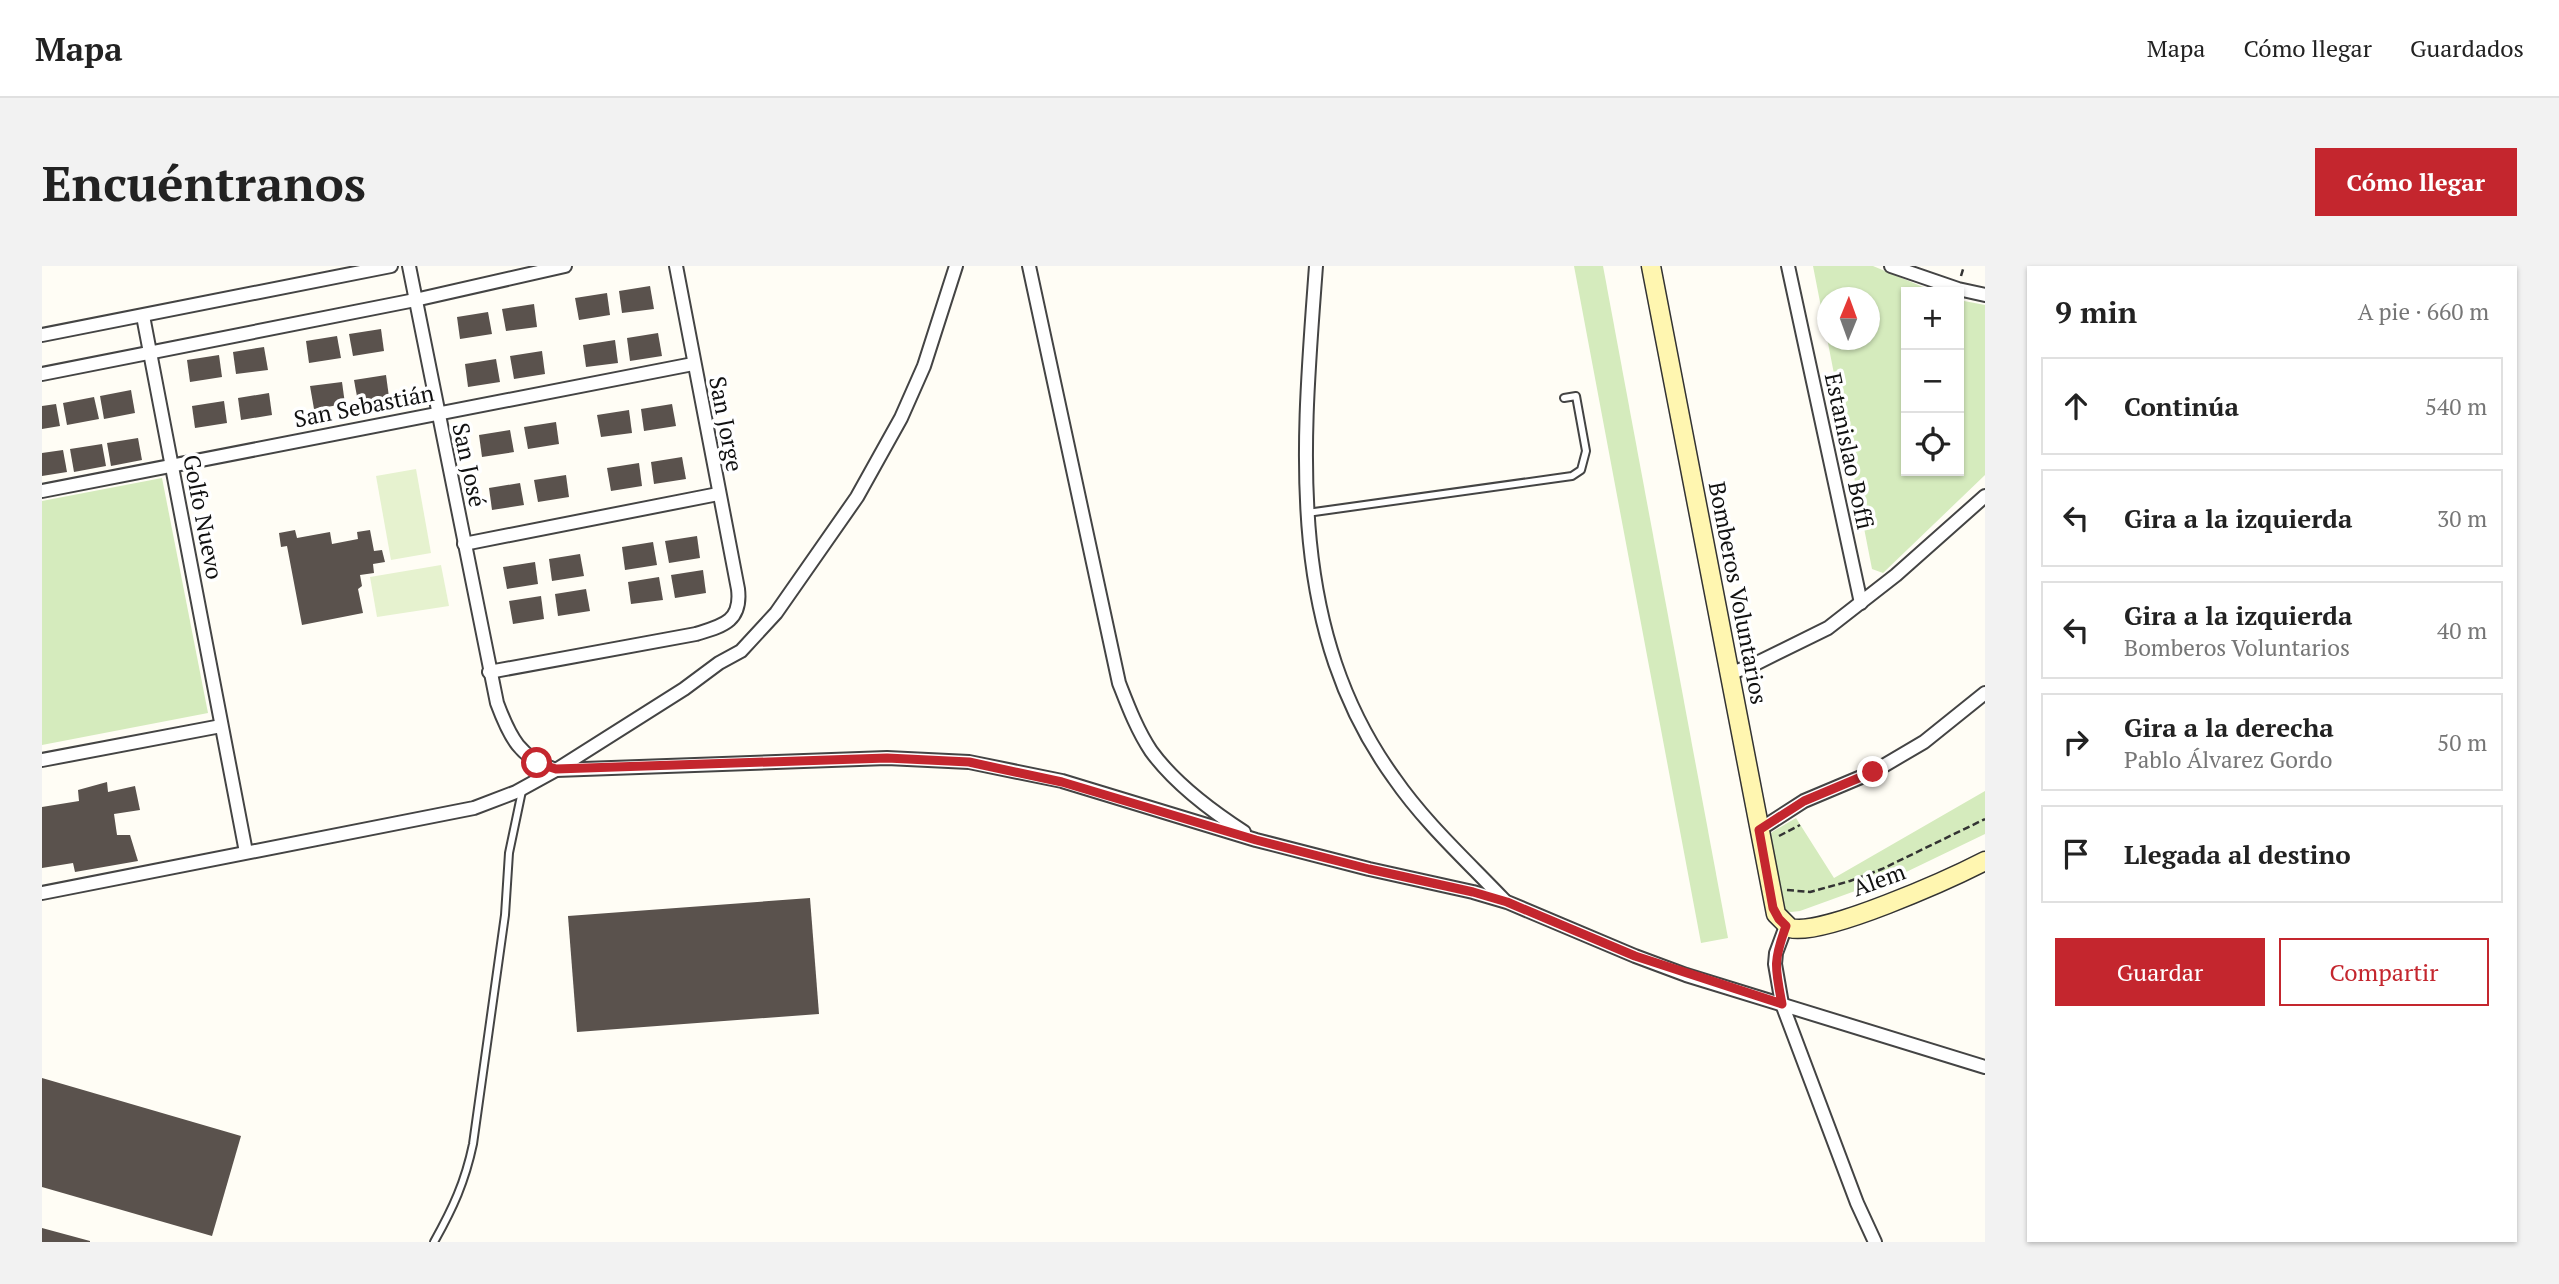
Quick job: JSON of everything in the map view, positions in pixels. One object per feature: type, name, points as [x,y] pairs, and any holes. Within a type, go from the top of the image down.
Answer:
[{"type":"main road","name":"Bomberos Voluntarios","points":[[1651,266],[1773,908],[1786,926]]},
{"type":"main road","name":"Alem","points":[[1786,926],[1805,930],[1829,923],[1909,896],[1985,861]]},
{"type":"street","points":[[42,335],[391,266]]},
{"type":"street","name":"San José","points":[[409,266],[489,672],[507,730],[520,749],[537,763],[556,769]]},
{"type":"street","points":[[42,374],[415,300],[565,266]]},
{"type":"street","name":"San Jorge","points":[[489,672],[714,629],[725,624],[735,612],[739,599],[738,589],[676,266]]},
{"type":"street","points":[[42,892],[474,808],[522,788],[556,769],[741,650],[776,613],[857,497],[901,418],[924,366],[956,266]]},
{"type":"street","points":[[1029,266],[1119,682],[1132,717],[1151,751],[1175,778],[1214,811],[1256,840]]},
{"type":"street","points":[[1316,266],[1306,431],[1307,513],[1318,603],[1331,650],[1349,703],[1382,760],[1415,806],[1507,902]]},
{"type":"street","name":"Estanislao Boffi","points":[[1788,266],[1860,603]]},
{"type":"street","points":[[1891,266],[1958,289],[1985,295]]},
{"type":"street","name":"Golfo Nuevo","points":[[144,316],[246,852]]},
{"type":"street","name":"San Sebastián","points":[[42,491],[693,364]]},
{"type":"street","points":[[464,544],[718,494]]},
{"type":"street","points":[[1729,674],[1828,628],[1985,496]]},
{"type":"street","points":[[1759,830],[1804,801],[1873,772],[1924,742],[1985,693]]},
{"type":"street","points":[[42,760],[221,726]]},
{"type":"street","points":[[556,769],[887,758],[969,762],[1062,782],[1256,840],[1507,902],[1635,956],[1985,1067]]},
{"type":"street","points":[[1786,926],[1775,964],[1782,1004],[1857,1203],[1875,1242]]},
{"type":"lane","points":[[1307,513],[1572,476],[1581,470],[1587,451],[1576,396],[1564,398]]},
{"type":"lane","points":[[434,1242],[458,1198],[473,1144],[505,915],[509,853],[522,788]]},
{"type":"path","points":[[1786,900],[1784,890],[1810,892],[1850,881],[1882,869],[1985,819]]},
{"type":"green space","points":[[1574,266],[1603,266],[1728,938],[1701,943]]},
{"type":"green space","points":[[1813,266],[1873,266],[1923,287],[1901,287],[1901,476],[1964,476],[1964,301],[1985,305],[1985,475],[1883,573],[1872,569],[1829,350],[1880,350],[1880,287],[1817,287]]},
{"type":"green space","points":[[416,469],[431,553],[391,560],[376,476]]},
{"type":"green space","points":[[162,478],[208,713],[42,745],[42,501]]},
{"type":"green space","points":[[441,565],[449,606],[377,617],[370,577]]},
{"type":"green space","points":[[1985,791],[1985,834],[1902,874],[1800,911],[1783,911],[1769,835],[1772,832],[1796,818],[1834,878]]},
{"type":"building","points":[[650,286],[654,309],[622,313],[619,291]]},
{"type":"building","points":[[607,293],[610,315],[579,320],[575,298]]},
{"type":"building","points":[[534,304],[537,327],[506,331],[502,309]]},
{"type":"building","points":[[488,312],[492,334],[460,339],[457,317]]},
{"type":"building","points":[[381,329],[384,351],[353,356],[349,334]]},
{"type":"building","points":[[658,333],[662,356],[630,361],[627,338]]},
{"type":"building","points":[[337,336],[341,358],[309,363],[306,341]]},
{"type":"building","points":[[615,340],[618,363],[586,367],[583,345]]},
{"type":"building","points":[[264,347],[268,370],[236,374],[233,352]]},
{"type":"building","points":[[542,351],[545,374],[514,379],[510,356]]},
{"type":"building","points":[[219,355],[222,377],[190,382],[187,360]]},
{"type":"building","points":[[496,359],[500,382],[468,387],[465,364]]},
{"type":"building","points":[[386,375],[389,397],[358,402],[354,380]]},
{"type":"building","points":[[342,382],[345,404],[314,409],[310,386]]},
{"type":"building","points":[[131,390],[135,413],[104,419],[100,396]]},
{"type":"building","points":[[269,393],[272,415],[241,420],[238,398]]},
{"type":"building","points":[[94,397],[99,419],[67,425],[63,403]]},
{"type":"building","points":[[224,401],[227,423],[195,428],[192,406]]},
{"type":"building","points":[[56,404],[60,426],[42,429],[42,406]]},
{"type":"building","points":[[672,404],[676,426],[644,431],[641,409]]},
{"type":"building","points":[[629,410],[632,433],[601,437],[597,415]]},
{"type":"building","points":[[556,422],[559,444],[528,449],[524,427]]},
{"type":"building","points":[[510,430],[514,452],[482,457],[479,435]]},
{"type":"building","points":[[138,438],[142,460],[111,466],[107,443]]},
{"type":"building","points":[[102,444],[106,466],[74,472],[70,449]]},
{"type":"building","points":[[63,450],[67,472],[42,476],[42,453]]},
{"type":"building","points":[[682,457],[686,479],[654,484],[651,462]]},
{"type":"building","points":[[639,463],[642,486],[611,491],[607,468]]},
{"type":"building","points":[[566,475],[569,497],[538,502],[534,480]]},
{"type":"building","points":[[520,483],[524,505],[492,510],[489,488]]},
{"type":"building","points":[[295,530],[297,538],[330,532],[332,544],[358,539],[357,532],[370,530],[374,551],[382,550],[385,562],[373,564],[374,573],[360,575],[362,586],[358,589],[363,613],[302,625],[287,546],[281,547],[279,533]]},
{"type":"building","points":[[697,536],[700,558],[669,563],[665,541]]},
{"type":"building","points":[[653,542],[657,565],[625,570],[622,547]]},
{"type":"building","points":[[580,554],[584,576],[552,581],[549,559]]},
{"type":"building","points":[[535,562],[538,584],[507,589],[503,567]]},
{"type":"building","points":[[703,570],[706,593],[675,598],[671,575]]},
{"type":"building","points":[[659,577],[663,600],[631,604],[628,582]]},
{"type":"building","points":[[586,589],[590,611],[558,616],[555,594]]},
{"type":"building","points":[[541,596],[544,619],[513,624],[509,601]]},
{"type":"building","points":[[107,782],[108,792],[135,786],[140,810],[114,814],[117,835],[130,835],[138,861],[75,872],[73,863],[42,868],[42,807],[79,801],[78,790]]},
{"type":"building","points":[[810,898],[819,1014],[577,1032],[568,916]]},
{"type":"building","points":[[42,1078],[241,1136],[212,1236],[42,1187]]},
{"type":"building","points":[[42,1228],[90,1241],[90,1242],[42,1242]]},
{"type":"route","points":[[537,763],[556,769],[887,758],[969,762],[1062,782],[1256,840],[1507,902],[1686,975],[1782,1004],[1775,964],[1786,926],[1773,908],[1759,830],[1804,801],[1873,772]]}]
